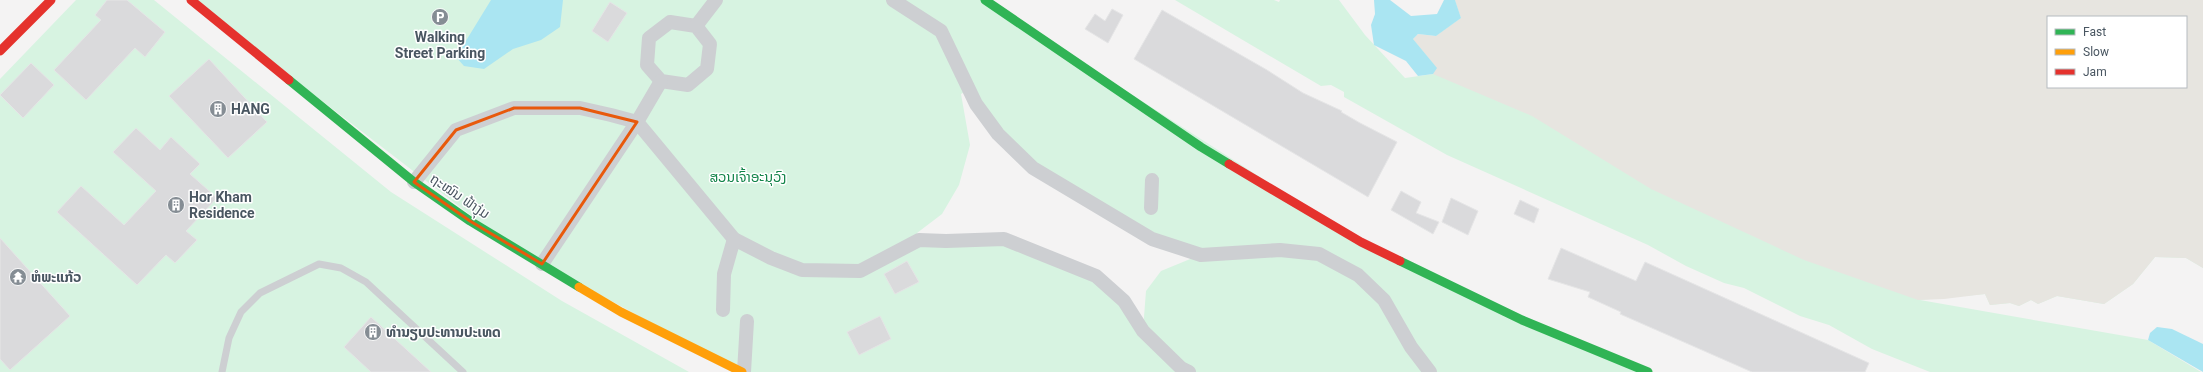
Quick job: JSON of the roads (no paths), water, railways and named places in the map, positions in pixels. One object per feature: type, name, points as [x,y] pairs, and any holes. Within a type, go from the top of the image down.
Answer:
[{"type":"street","points":[[0,51],[51,0]]},
{"type":"street","name":"ຖະໝົນ ຟ້າງຸ່ມ","points":[[191,0],[414,182],[470,221],[622,312],[743,372]]},
{"type":"street","points":[[696,26],[716,0]]},
{"type":"street","points":[[893,0],[941,31],[976,104],[998,134],[1033,168],[1152,239],[1200,255],[1280,250],[1319,254],[1358,275],[1384,300],[1411,347],[1430,372]]},
{"type":"street","points":[[985,0],[1201,147],[1361,242],[1522,320],[1648,372]]},
{"type":"street","points":[[670,22],[696,26],[710,44],[708,69],[688,85],[660,81],[647,64],[649,38],[670,22]]},
{"type":"street","points":[[542,264],[637,122],[660,81]]},
{"type":"street","points":[[414,182],[456,130],[514,108],[580,108],[637,122],[734,239],[771,258],[802,270],[860,272],[919,240],[946,241],[1004,238],[1096,276],[1124,301],[1143,331],[1181,368],[1189,372]]},
{"type":"street","points":[[1151,208],[1152,180]]},
{"type":"street","points":[[723,310],[724,274],[734,239]]},
{"type":"street","points":[[743,372],[747,320]]},
{"type":"lane","points":[[222,372],[228,338],[242,312],[260,294],[319,264],[341,268],[366,282],[463,372]]},
{"type":"water","points":[[491,0],[563,0],[560,27],[541,40],[513,49],[484,69],[464,66],[456,57]]},
{"type":"water","points":[[1374,0],[1390,0],[1411,16],[1437,14],[1444,0],[1455,0],[1461,18],[1436,36],[1418,34],[1413,39],[1437,68],[1433,74],[1418,76],[1406,61],[1374,45],[1371,25],[1375,14]]},
{"type":"water","points":[[2157,327],[2172,329],[2203,344],[2203,372],[2148,340],[2150,333]]},
{"type":"place","name":"Walking Street Parking","points":[[440,17]]},
{"type":"place","name":"HANG","points":[[218,109]]},
{"type":"place","name":"Hor Kham Residence","points":[[176,205]]},
{"type":"place","name":"ຫໍພະແກ້ວ","points":[[18,277]]},
{"type":"place","name":"ທຳນຽບປະທານປະເທດ","points":[[373,332]]},
{"type":"park label","name":"ສວນເຈົ້າອະນຸວົງ","points":[[748,177]]}]
